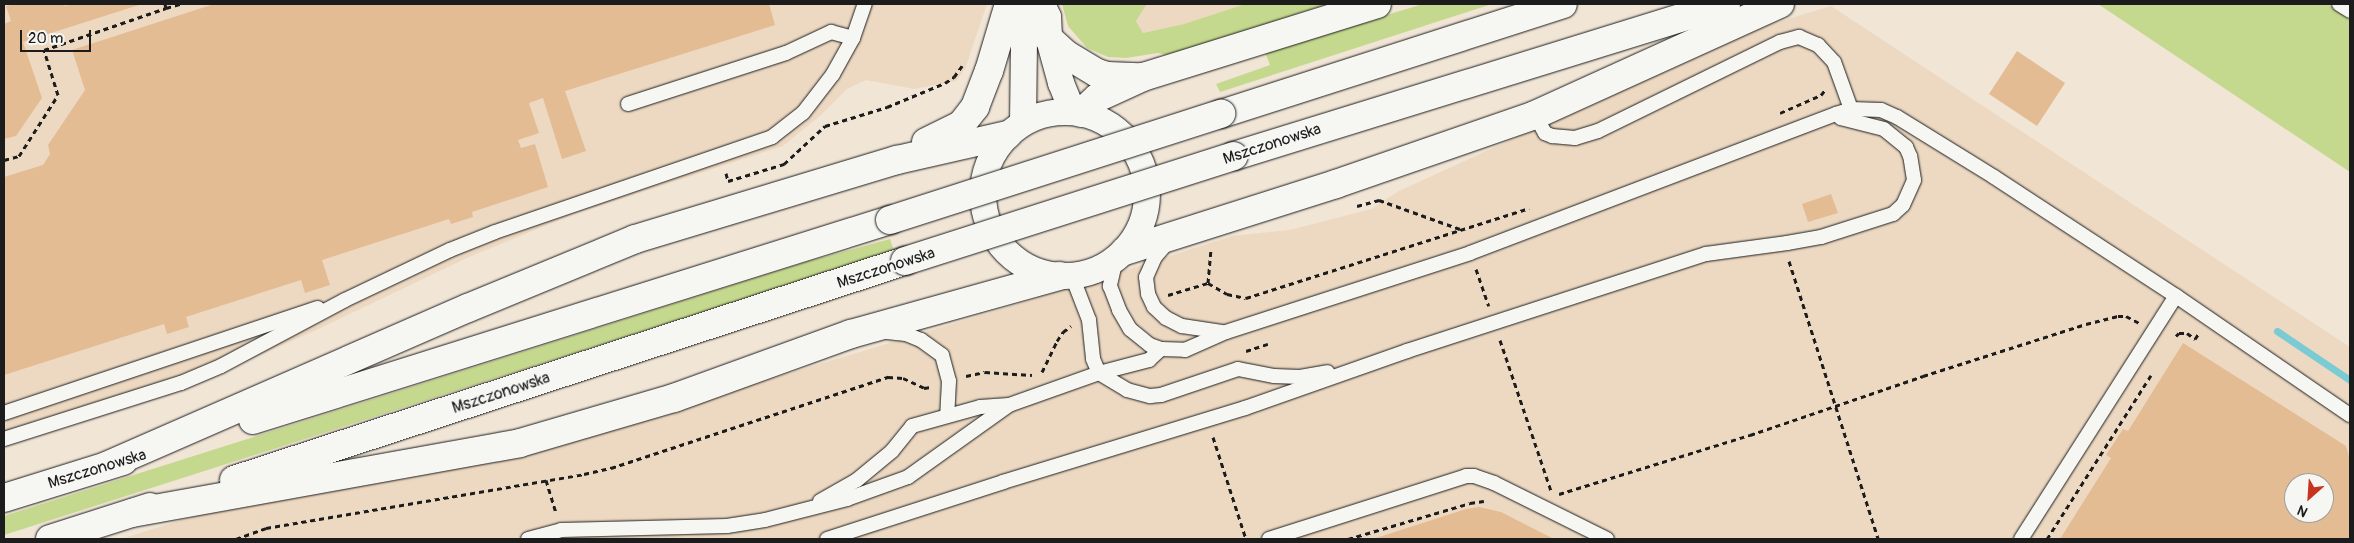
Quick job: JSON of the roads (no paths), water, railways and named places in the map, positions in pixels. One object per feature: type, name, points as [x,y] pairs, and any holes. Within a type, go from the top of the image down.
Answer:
[{"type":"main road","points":[[897,160],[911,148],[955,129],[969,116],[982,92],[1009,4]]},
{"type":"main road","name":"Mszczonowska","points":[[4,498],[890,220],[1563,4]]},
{"type":"main road","name":"Mszczonowska","points":[[50,539],[905,261],[1234,156],[1726,4]]},
{"type":"main road","points":[[1120,255],[1176,235],[1336,184],[1535,115],[1780,4]]},
{"type":"main road","points":[[1077,113],[1097,98],[1143,77],[1364,5]]},
{"type":"main road","points":[[1049,39],[1067,56],[1097,73],[1126,78],[1143,77]]},
{"type":"main road","points":[[106,466],[468,308],[635,239],[897,160],[1015,129]]},
{"type":"main road","points":[[132,513],[520,443],[674,398],[851,334],[1066,276]]},
{"type":"street","points":[[1015,129],[1024,42],[1030,10],[1034,4]]},
{"type":"street","points":[[1042,4],[1048,17],[1049,39],[1062,83],[1077,113]]},
{"type":"street","points":[[1077,113],[1104,122],[1124,137],[1132,147],[1143,169],[1147,194],[1144,218],[1139,230],[1120,255],[1095,271],[1066,276],[1033,270],[1010,256],[993,235],[987,223],[984,210],[983,183],[991,157],[1015,129],[1042,114],[1077,113]]},
{"type":"lane","points":[[4,439],[181,383],[221,366],[345,300],[450,250],[494,232],[772,137],[803,113],[833,74],[853,38],[865,4]]},
{"type":"lane","points":[[2339,4],[2350,11]]},
{"type":"lane","points":[[628,104],[786,53],[831,32],[853,38]]},
{"type":"lane","points":[[1535,115],[1545,133],[1562,138],[1582,136],[1598,131],[1780,42],[1799,37],[1818,45],[1834,62],[1851,109]]},
{"type":"lane","points":[[1120,255],[1110,286],[1124,321],[1140,339],[1161,349],[1185,350],[1226,332],[1470,253],[1836,114],[1851,109],[1881,110],[1897,117],[2098,245],[2350,414]]},
{"type":"lane","points":[[827,539],[1003,482],[1208,420],[1494,322],[1706,254],[1787,244],[1828,235],[1893,214],[1903,204],[1914,180],[1910,156],[1902,142],[1884,129],[1836,114]]},
{"type":"lane","points":[[1176,235],[1164,246],[1150,266],[1145,284],[1151,301],[1158,312],[1182,326],[1226,332]]},
{"type":"lane","points":[[1066,276],[1089,320],[1093,359],[1099,372],[1127,390],[1150,396],[1171,392],[1238,369],[1274,376],[1300,377],[1368,365]]},
{"type":"lane","points":[[2021,539],[2176,296]]},
{"type":"lane","points":[[4,413],[298,313],[345,300]]},
{"type":"lane","points":[[851,334],[884,331],[906,334],[933,346],[942,355],[947,367],[949,394],[947,415]]},
{"type":"lane","points":[[528,539],[561,530],[727,526],[765,520],[864,494],[908,477],[1009,405],[1099,372],[1149,360],[1161,349]]},
{"type":"lane","points":[[804,510],[857,480],[892,451],[912,426],[980,407],[1009,405]]},
{"type":"lane","points":[[1269,539],[1466,476],[1474,476],[1494,482],[1607,539]]},
{"type":"waterway","points":[[2277,331],[2350,380]]}]
